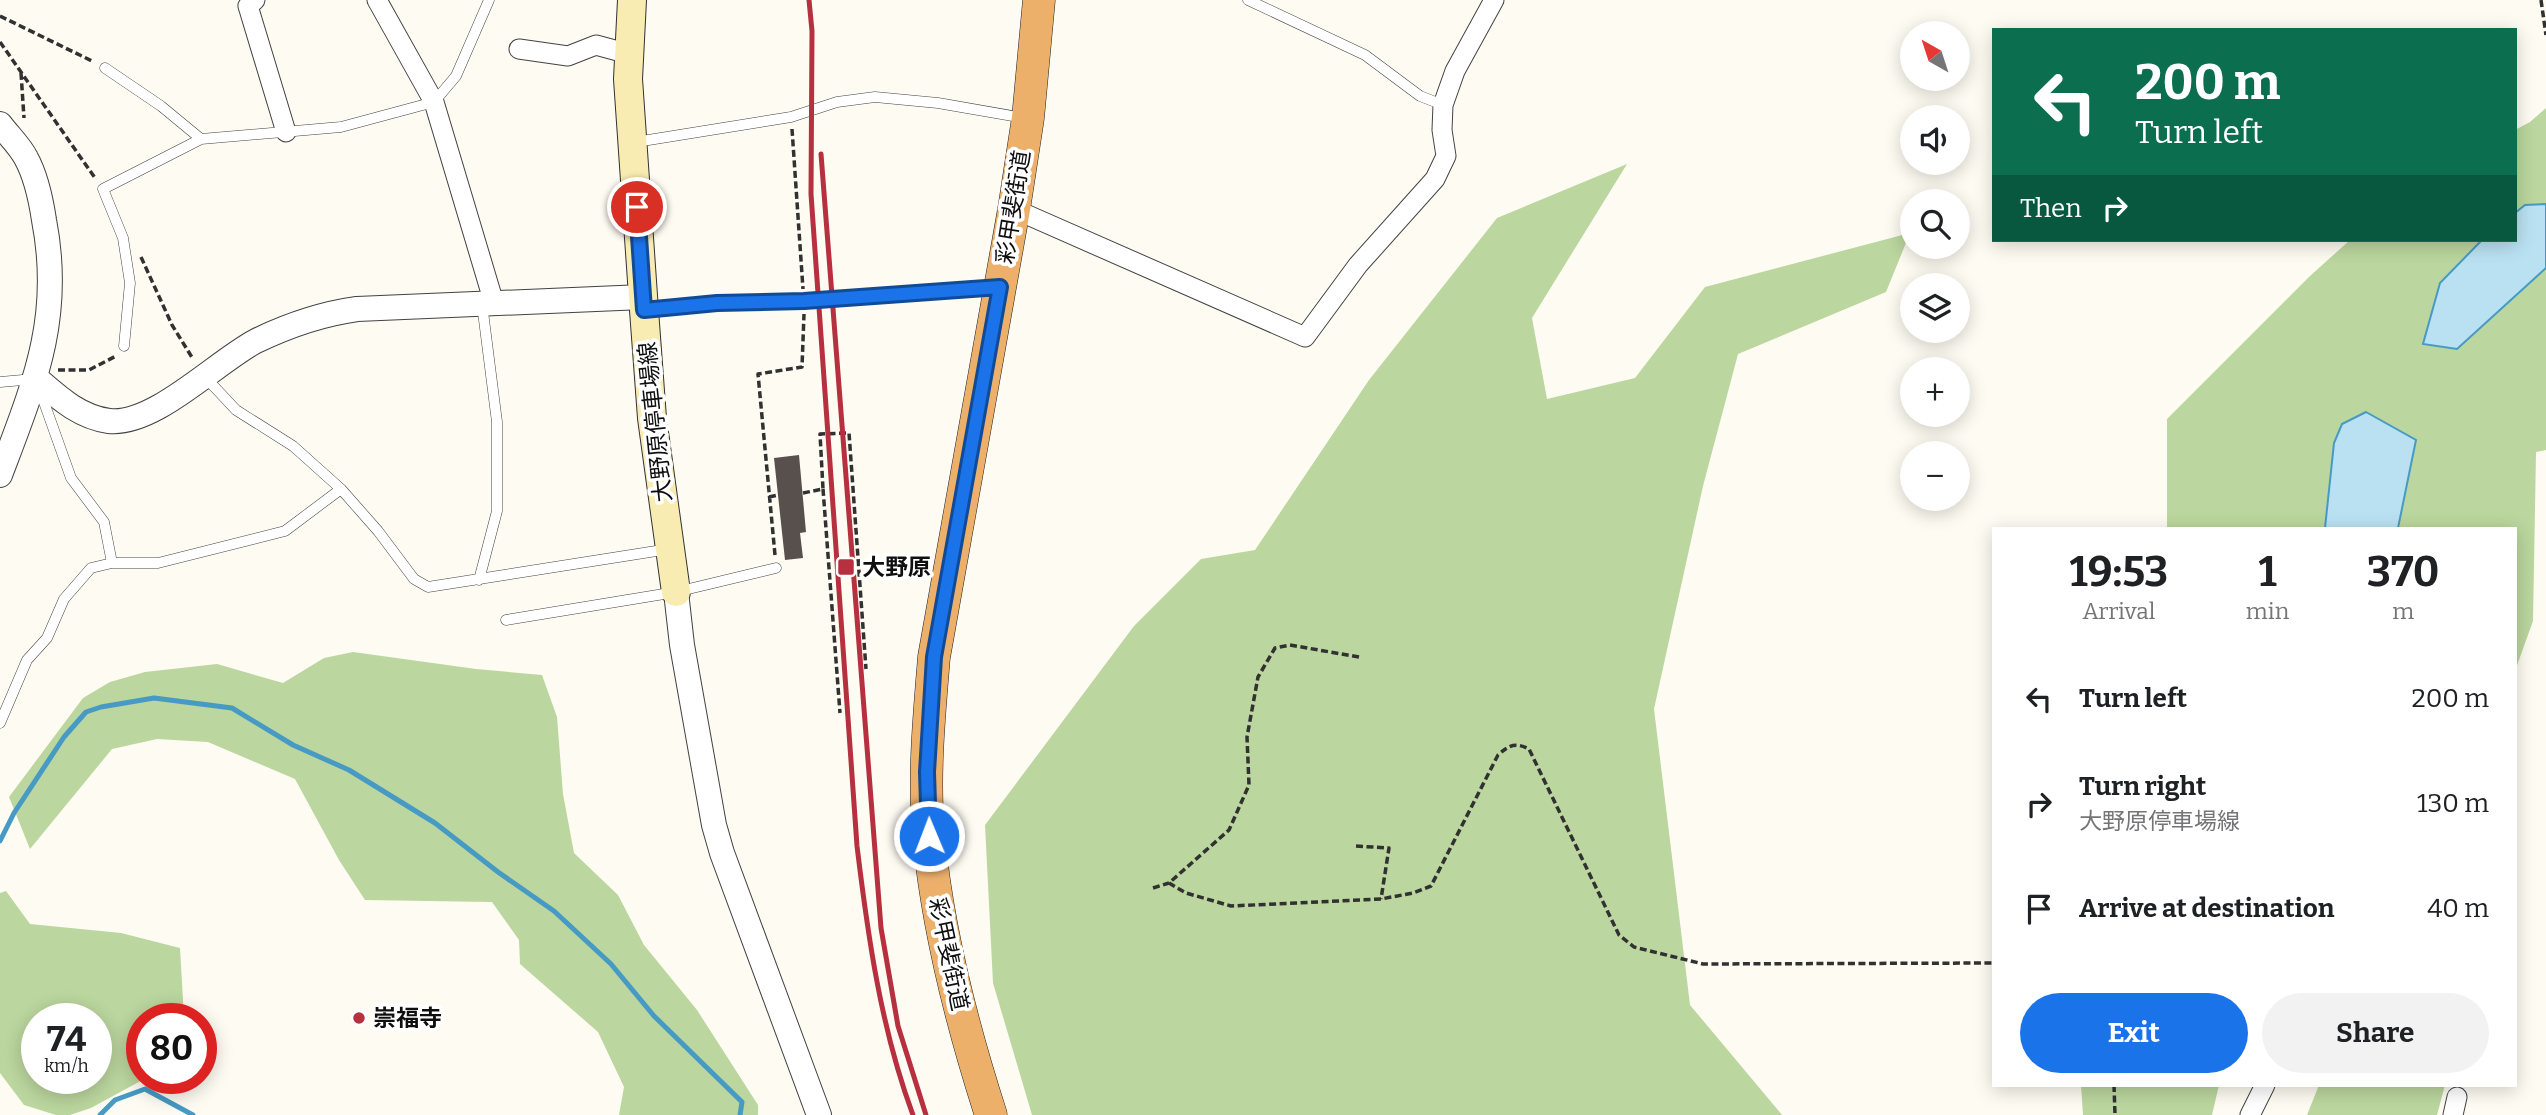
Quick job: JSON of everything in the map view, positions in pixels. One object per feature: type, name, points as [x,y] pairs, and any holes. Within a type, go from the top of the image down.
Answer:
[{"type":"highway","name":"彩甲斐街道","points":[[991,1115],[958,1005],[938,912],[929,836],[927,772],[934,657],[1014,209],[1028,118],[1039,0]]},
{"type":"main road","name":"大野原停車場線","points":[[632,0],[629,54],[632,143],[643,304],[652,418],[676,593]]},
{"type":"street","points":[[255,0],[247,6],[286,132]]},
{"type":"street","points":[[377,0],[434,102],[488,303]]},
{"type":"street","points":[[1014,209],[1306,337],[1357,265],[1435,179],[1446,156],[1442,130],[1443,105],[1455,71],[1494,0]]},
{"type":"street","points":[[519,49],[568,56],[596,45],[629,54]]},
{"type":"street","points":[[0,475],[37,374],[46,336],[50,299],[51,255],[41,201],[12,122]]},
{"type":"street","points":[[37,374],[65,403],[87,416],[110,421],[132,419],[145,414],[254,342],[325,314],[357,309],[488,303],[643,304]]},
{"type":"street","points":[[676,593],[682,645],[714,825],[818,1115]]},
{"type":"street","points":[[2250,1115],[2264,1087]]},
{"type":"lane","points":[[124,346],[130,283],[123,238],[103,189],[201,139],[341,127],[434,102],[456,76],[489,0]]},
{"type":"lane","points":[[1248,0],[1365,55],[1420,96],[1443,105]]},
{"type":"lane","points":[[105,68],[161,106],[201,139]]},
{"type":"lane","points":[[632,143],[791,117],[837,102],[875,97],[938,103],[1028,118]]},
{"type":"lane","points":[[643,304],[804,301],[1000,287]]},
{"type":"lane","points":[[479,580],[497,511],[497,422],[488,303]]},
{"type":"lane","points":[[0,382],[37,374],[71,478],[78,491],[104,522],[112,563]]},
{"type":"lane","points":[[204,376],[236,410],[293,446],[341,489],[378,531],[414,579],[428,587],[669,549]]},
{"type":"lane","points":[[0,723],[27,660],[47,638],[64,599],[91,568],[112,563],[158,563],[285,531],[341,489]]},
{"type":"lane","points":[[506,620],[676,593],[776,568]]},
{"type":"path","points":[[2541,0],[2546,35]]},
{"type":"path","points":[[0,16],[105,68]]},
{"type":"path","points":[[0,42],[103,189]]},
{"type":"path","points":[[12,122],[21,71]]},
{"type":"path","points":[[776,568],[758,374],[802,367],[804,301],[791,117]]},
{"type":"path","points":[[123,238],[139,251],[172,326],[204,376]]},
{"type":"path","points":[[37,374],[89,370],[114,359],[124,346]]},
{"type":"path","points":[[840,713],[820,434],[849,433],[866,669]]},
{"type":"path","points":[[803,493],[823,488]]},
{"type":"path","points":[[769,497],[778,495]]},
{"type":"path","points":[[1153,888],[1170,883],[1229,830],[1249,785],[1247,737],[1258,677],[1275,648],[1290,645],[1359,657]]},
{"type":"path","points":[[1170,883],[1186,893],[1231,906],[1381,899],[1413,893],[1431,886],[1498,755],[1508,746],[1519,744],[1530,749],[1619,935],[1634,947],[1703,964],[1992,963]]},
{"type":"path","points":[[1356,846],[1389,848],[1381,899]]},
{"type":"path","points":[[2114,1087],[2115,1115]]},
{"type":"green space","points":[[2546,108],[2546,204],[2525,205],[2517,211],[2517,129]]},
{"type":"green space","points":[[1627,164],[1532,318],[1547,399],[1635,378],[1705,287],[1900,236],[1900,258],[1886,292],[1738,354],[1703,486],[1654,709],[1690,1005],[1782,1115],[1032,1115],[993,983],[985,825],[1134,626],[1201,559],[1255,550],[1369,380],[1497,218]]},
{"type":"green space","points":[[2348,242],[2480,242],[2440,284],[2424,344],[2457,349],[2546,268],[2546,450],[2536,452],[2533,621],[2517,665],[2517,527],[2398,527],[2416,440],[2334,443],[2325,527],[2167,527],[2167,419],[2310,276]]},
{"type":"green space","points":[[353,652],[542,675],[557,717],[563,794],[574,853],[618,895],[644,945],[697,1010],[758,1105],[758,1115],[619,1115],[624,1087],[598,1032],[520,964],[519,940],[492,902],[365,900],[339,860],[295,779],[208,742],[157,739],[112,749],[30,849],[9,797],[83,698],[110,682],[145,672],[217,664],[283,683],[324,658]]},
{"type":"green space","points":[[6,891],[30,924],[121,933],[180,948],[183,1003],[126,1003],[126,1089],[91,1108],[70,1115],[56,1115],[24,1105],[0,1073],[0,893]]},
{"type":"green space","points":[[2081,1087],[2219,1087],[2212,1115],[2083,1115]]},
{"type":"green space","points":[[2318,1087],[2444,1087],[2437,1115],[2307,1115]]},
{"type":"water","points":[[2546,204],[2546,268],[2457,349],[2423,344],[2440,283],[2480,242],[2517,242],[2517,211],[2525,205]]},
{"type":"water","points":[[2366,412],[2416,440],[2398,527],[2325,527],[2334,443],[2342,424]]},
{"type":"building","name":"大野原","points":[[799,455],[806,532],[800,533],[803,558],[785,560],[774,458]]},
{"type":"waterway","points":[[0,841],[14,813],[64,737],[86,712],[154,698],[232,708],[293,745],[349,770],[435,823],[554,911],[611,964],[654,1016],[742,1102],[740,1115]]},
{"type":"waterway","points":[[100,1115],[115,1100],[145,1089],[193,1115]]},
{"type":"railway","points":[[809,0],[812,31],[811,194],[857,846],[871,948],[884,1016],[913,1115]]},
{"type":"railway","points":[[821,154],[881,928],[898,1026],[926,1115]]},
{"type":"place","name":"大野原","points":[[846,567]]},
{"type":"place","name":"崇福寺","points":[[359,1018]]},
{"type":"route","points":[[637,207],[644,310],[717,303],[804,301],[1000,287],[934,657],[927,772],[929,836]]}]
